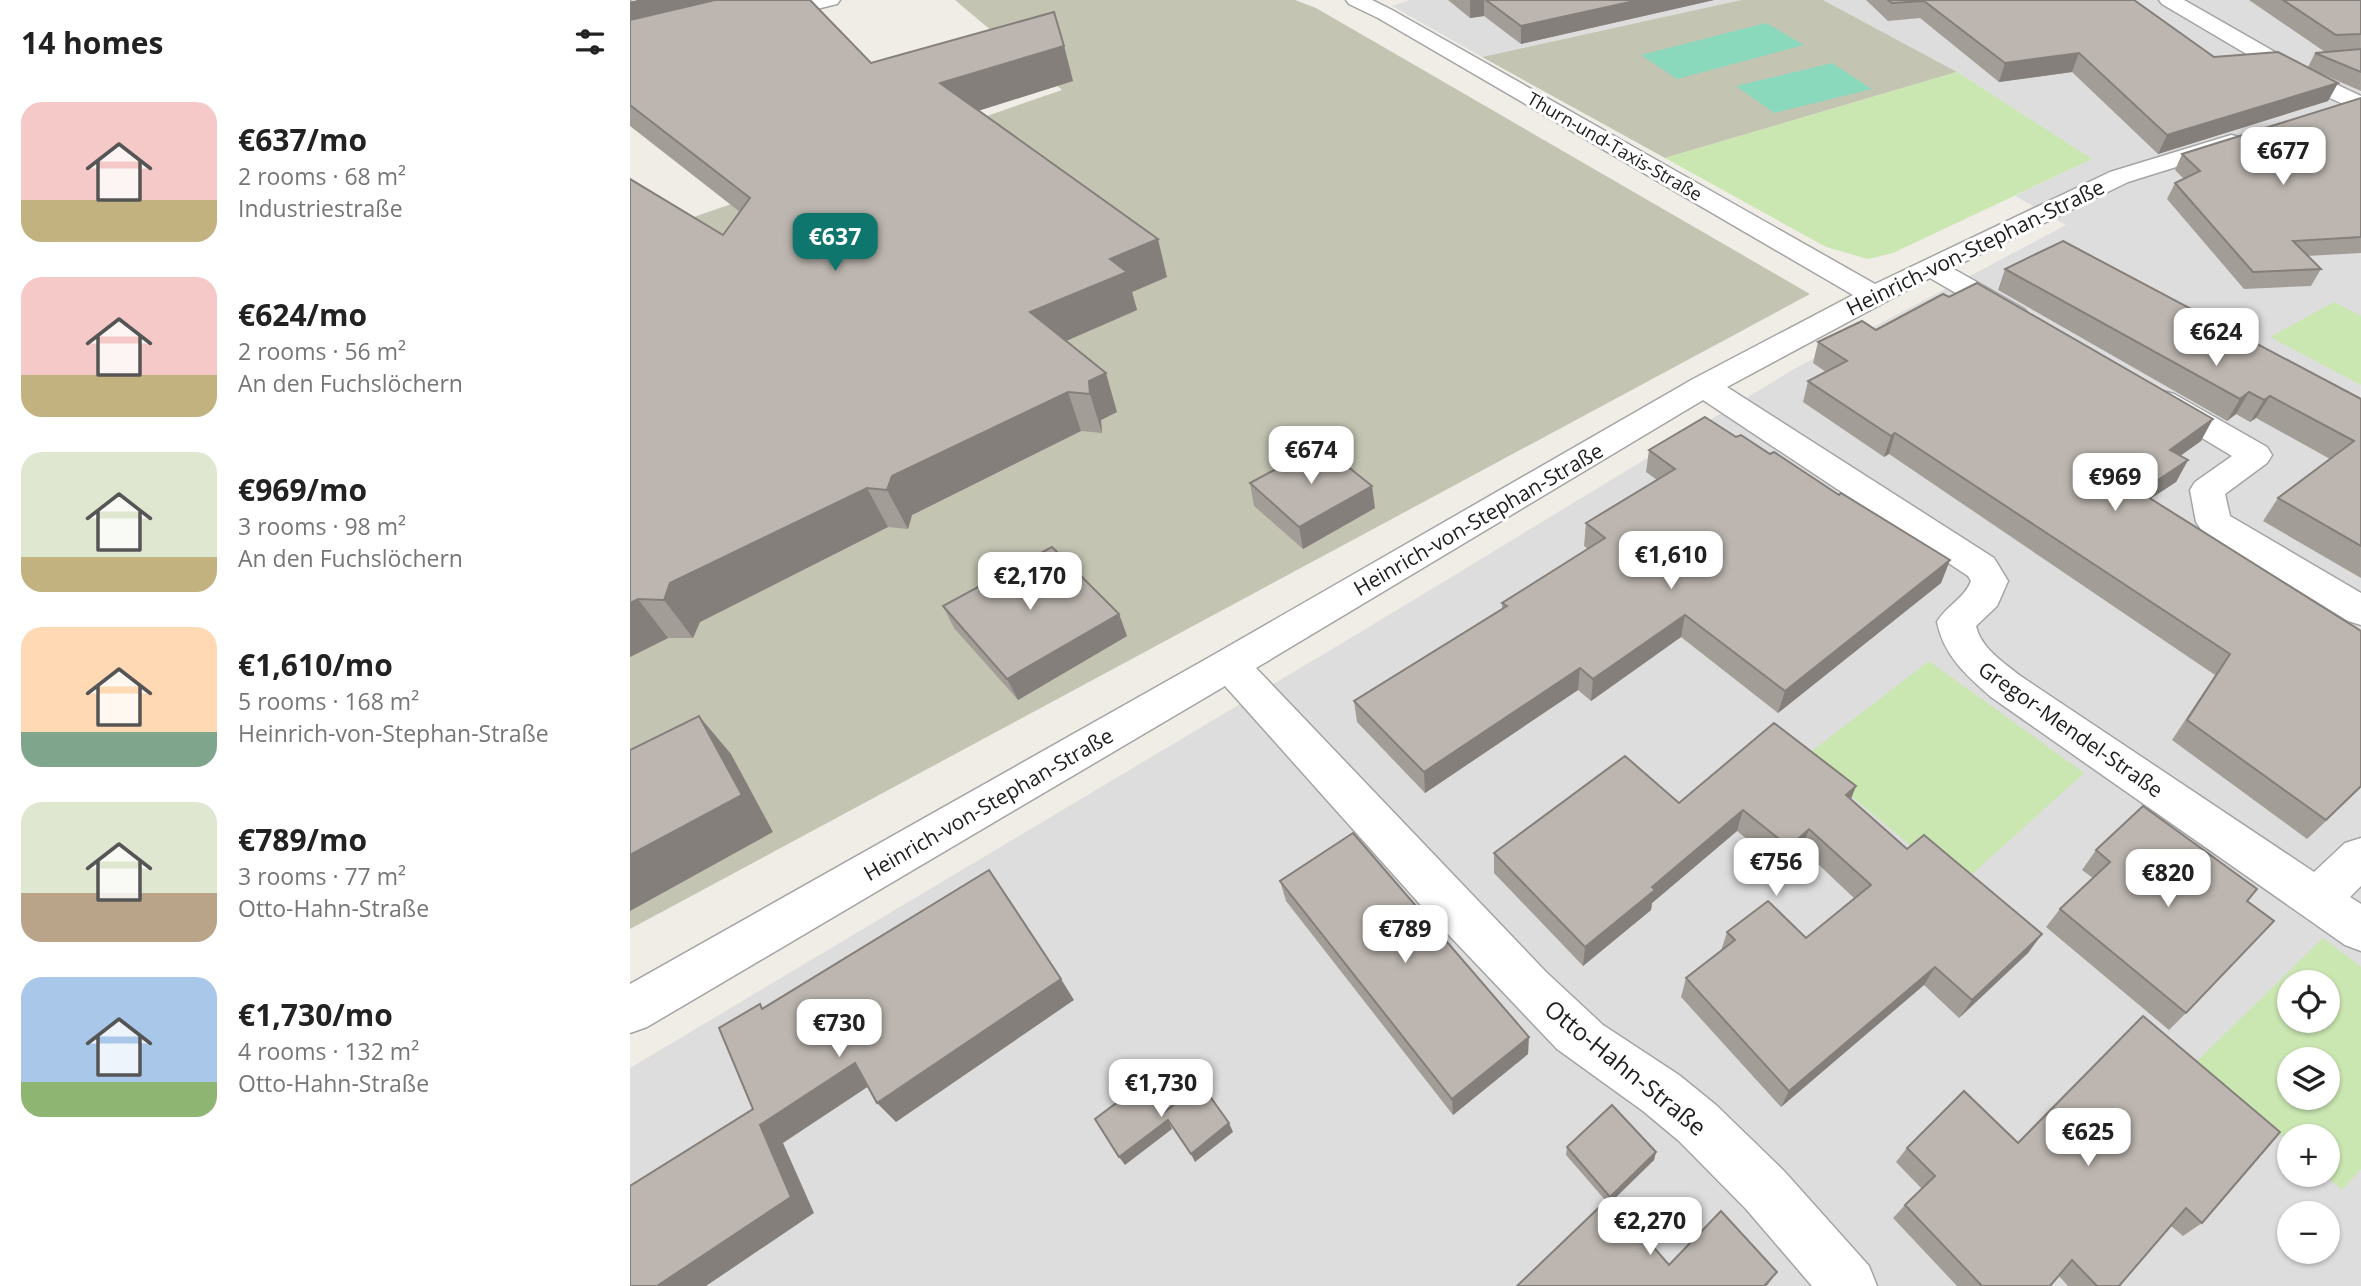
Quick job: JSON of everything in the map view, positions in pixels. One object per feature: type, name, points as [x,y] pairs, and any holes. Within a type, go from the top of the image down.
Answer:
[{"type":"street","points":[[741,22],[830,0]]},
{"type":"street","points":[[2169,0],[2302,77],[2359,103]]},
{"type":"street","name":"Thurn-und-Taxis-Straße","points":[[1362,1],[1874,295]]},
{"type":"street","points":[[2316,115],[2359,103]]},
{"type":"street","name":"Heinrich-von-Stephan-Straße","points":[[630,1010],[1229,665],[1704,386],[1874,295],[2119,177],[2250,136]]},
{"type":"street","points":[[1931,267],[2039,329]]},
{"type":"street","points":[[2135,385],[2255,455],[2207,491],[2214,522],[2361,611]]},
{"type":"street","name":"Gregor-Mendel-Straße","points":[[1704,386],[1981,567],[1990,581],[1984,596],[1956,622],[1959,640],[1972,658],[2005,686],[2361,930]]},
{"type":"street","name":"Otto-Hahn-Straße","points":[[1229,665],[1520,978],[1578,1035],[1672,1101],[1722,1146],[1771,1195],[1849,1286]]},
{"type":"street","points":[[2317,899],[2361,857]]},
{"type":"shaded area","points":[[955,0],[1295,0],[1316,8],[1810,294],[630,929],[630,239],[1062,90]]},
{"type":"shaded area","points":[[1410,0],[1741,0],[1482,57],[1392,6]]},
{"type":"shaded area","points":[[1741,0],[1823,0],[1957,72],[1665,158],[1482,57]]},
{"type":"shaded area","points":[[1823,0],[2361,0],[2361,1286],[630,1286],[630,1068],[1354,636],[1794,369],[2066,225],[2015,196],[2091,159],[1957,72]]},
{"type":"green space","points":[[1766,23],[1804,45],[1677,79],[1641,55]]},
{"type":"green space","points":[[1832,63],[1872,89],[1774,113],[1736,86]]},
{"type":"green space","points":[[1957,72],[2092,159],[1893,253],[1868,259],[1826,247],[1665,158]]},
{"type":"green space","points":[[2334,302],[2361,316],[2361,385],[2270,337]]},
{"type":"green space","points":[[1929,661],[2084,773],[1959,886],[1804,757]]},
{"type":"green space","points":[[2323,938],[2361,967],[2361,1169],[2342,1190],[2339,1187],[2340,1124],[2277,1124],[2277,1132],[2197,1061],[2277,983],[2277,1033],[2340,1033],[2340,970],[2290,970]]},
{"type":"building","points":[[715,0],[810,0],[871,63],[1054,12],[1064,46],[940,83],[1158,239],[1110,259],[1127,272],[1030,312],[1106,373],[1089,381],[1090,394],[1068,392],[892,476],[887,490],[867,488],[670,583],[664,600],[638,599],[630,603],[630,179],[723,235],[750,198],[630,105],[630,20]]},
{"type":"building","points":[[1486,0],[1639,0],[1521,26]]},
{"type":"building","points":[[1888,0],[2134,0],[2214,57],[2278,52],[2338,83],[2167,135],[2079,53],[2005,63],[1924,1],[1892,3]]},
{"type":"building","points":[[2283,0],[2361,0],[2361,34],[2336,35]]},
{"type":"building","points":[[2361,49],[2361,72],[2315,53]]},
{"type":"building","points":[[2361,98],[2361,237],[2293,241],[2321,269],[2253,272],[2175,183],[2200,171],[2182,154]]},
{"type":"building","points":[[2063,241],[2361,399],[2361,546],[2278,498],[2354,441],[2270,396],[2264,400],[2249,392],[2240,399],[2005,269]]},
{"type":"building","points":[[1977,283],[2213,419],[2170,450],[2188,460],[2140,492],[2361,631],[2361,786],[2326,820],[2187,720],[2230,654],[1895,433],[1891,436],[1808,381],[1847,361],[1818,342],[1862,321],[1876,330],[1943,294],[1949,297]]},
{"type":"building","points":[[1705,417],[1736,437],[1741,435],[1770,454],[1774,452],[1839,495],[1841,493],[1950,560],[1785,691],[1685,615],[1593,679],[1580,668],[1424,772],[1354,701],[1507,606],[1502,603],[1605,538],[1586,523],[1675,469],[1649,450]]},
{"type":"building","points":[[1321,445],[1372,486],[1299,527],[1250,483]]},
{"type":"building","points":[[1052,547],[1119,614],[1007,679],[943,606]]},
{"type":"building","points":[[699,716],[742,795],[630,855],[630,750]]},
{"type":"building","points":[[1774,723],[1856,786],[1846,795],[1907,849],[1924,835],[2042,934],[1972,1000],[1935,967],[1789,1091],[1686,978],[1735,940],[1727,932],[1768,901],[1806,938],[1871,885],[1809,829],[1789,847],[1743,810],[1652,887],[1655,890],[1585,947],[1494,853],[1625,756],[1679,803]]},
{"type":"building","points":[[2143,806],[2257,889],[2247,901],[2274,921],[2186,1013],[2060,909],[2110,862],[2096,850]]},
{"type":"building","points":[[1353,833],[1529,1037],[1452,1099],[1280,881]]},
{"type":"building","points":[[989,870],[1061,979],[877,1103],[855,1063],[760,1125],[791,1197],[657,1286],[630,1286],[630,1186],[753,1109],[719,1028],[760,1004],[762,1009]]},
{"type":"building","points":[[2143,1016],[2277,1129],[2277,1136],[2202,1223],[2186,1208],[2119,1286],[2097,1286],[2072,1260],[2050,1286],[1982,1286],[1905,1205],[1935,1176],[1907,1148],[1964,1091],[2018,1143]]},
{"type":"building","points":[[1143,1083],[1163,1113],[1201,1084],[1229,1123],[1191,1154],[1168,1120],[1119,1157],[1095,1119]]},
{"type":"building","points":[[1612,1105],[1656,1152],[1610,1197],[1567,1147]]},
{"type":"building","points":[[1610,1197],[1669,1265],[1721,1211],[1777,1272],[1764,1286],[1517,1286]]}]
